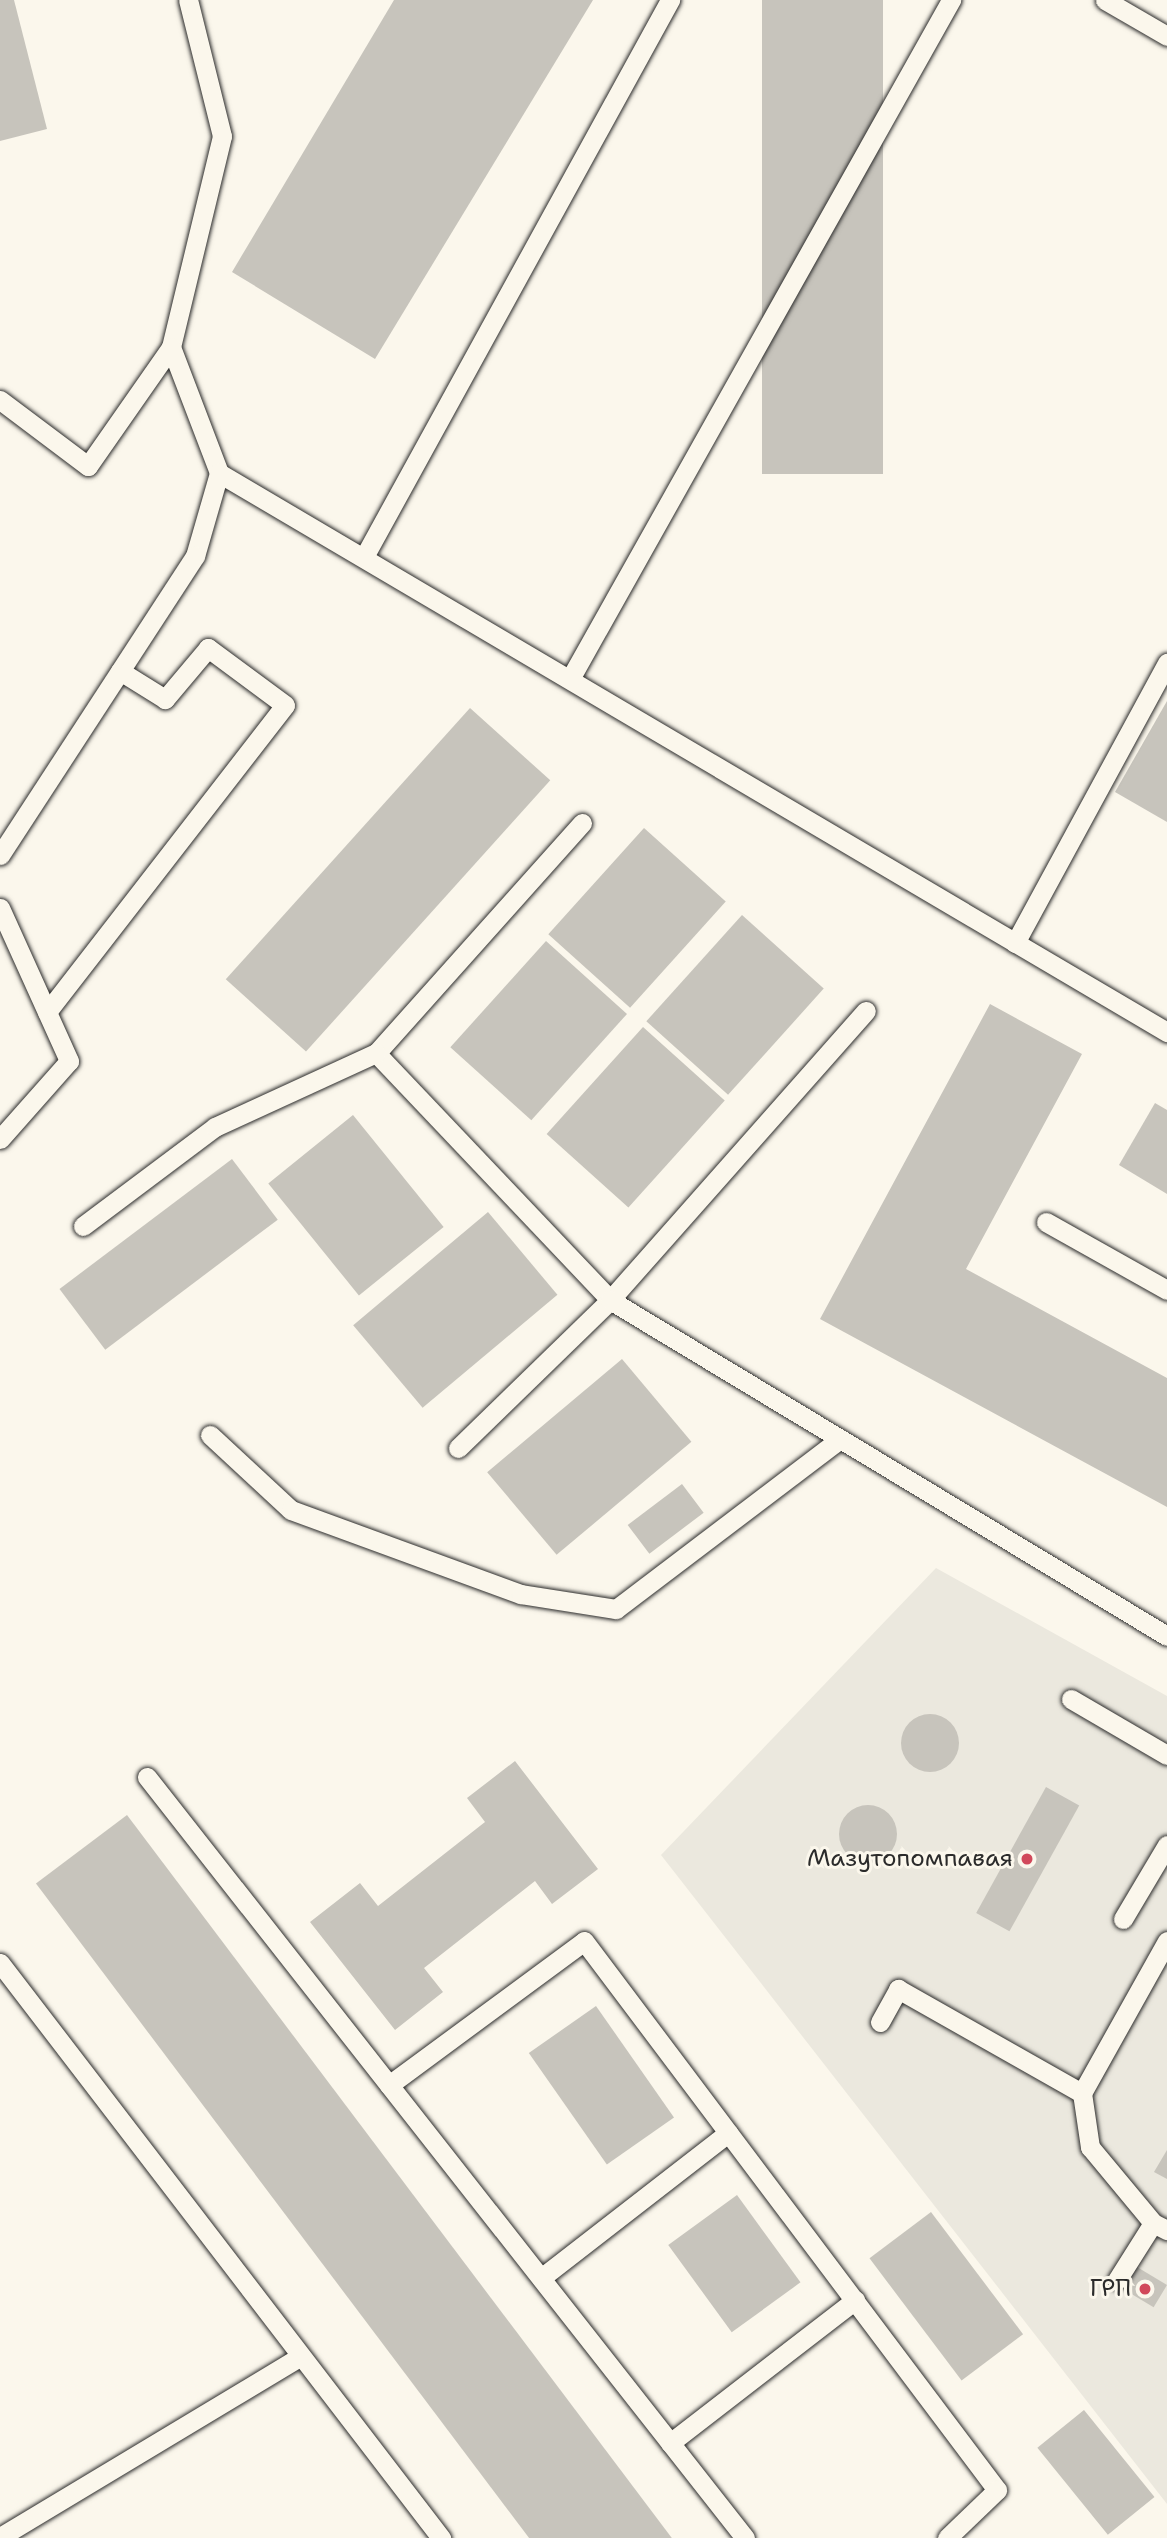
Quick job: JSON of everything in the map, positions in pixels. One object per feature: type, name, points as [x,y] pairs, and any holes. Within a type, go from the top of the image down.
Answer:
[{"type":"lane","points":[[0,400],[88,466],[171,347],[222,136],[188,0]]},
{"type":"lane","points":[[364,557],[670,0]]},
{"type":"lane","points":[[570,679],[951,0]]},
{"type":"lane","points":[[1105,0],[1167,36]]},
{"type":"lane","points":[[0,855],[195,556],[219,473],[171,347]]},
{"type":"lane","points":[[219,473],[1167,1032]]},
{"type":"lane","points":[[47,1012],[285,705],[208,648],[165,699],[120,671]]},
{"type":"lane","points":[[1015,943],[1167,663]]},
{"type":"lane","points":[[83,1226],[215,1127],[376,1052],[582,823]]},
{"type":"lane","points":[[0,908],[69,1061],[0,1139]]},
{"type":"lane","points":[[458,1448],[610,1300],[866,1011]]},
{"type":"lane","points":[[376,1052],[610,1300],[1167,1636]]},
{"type":"lane","points":[[1046,1222],[1167,1290]]},
{"type":"lane","points":[[210,1434],[291,1510],[521,1594],[617,1609],[840,1439]]},
{"type":"lane","points":[[1071,1699],[1167,1755]]},
{"type":"lane","points":[[147,1777],[745,2538]]},
{"type":"lane","points":[[1123,1919],[1167,1845]]},
{"type":"lane","points":[[389,2085],[584,1941],[997,2490],[947,2538]]},
{"type":"lane","points":[[1117,2280],[1160,2226],[1090,2147],[1082,2093],[1167,1941]]},
{"type":"lane","points":[[0,1963],[441,2538]]},
{"type":"lane","points":[[880,2022],[898,1989],[1082,2093]]},
{"type":"lane","points":[[541,2278],[728,2133]]},
{"type":"lane","points":[[670,2443],[855,2300]]},
{"type":"lane","points":[[0,2537],[301,2356]]},
{"type":"shaded area","points":[[936,1568],[1167,1696],[1167,2504],[661,1855]]},
{"type":"building","points":[[0,0],[14,0],[47,129],[0,141]]},
{"type":"building","points":[[394,0],[593,0],[375,359],[232,272]]},
{"type":"building","points":[[762,0],[883,0],[883,474],[762,474]]},
{"type":"building","points":[[1167,701],[1167,822],[1115,792]]},
{"type":"building","points":[[470,708],[550,780],[306,1052],[226,979]]},
{"type":"building","points":[[644,828],[726,902],[630,1008],[548,934]]},
{"type":"building","points":[[742,915],[824,989],[728,1095],[646,1021]]},
{"type":"building","points":[[546,941],[627,1014],[531,1120],[450,1047]]},
{"type":"building","points":[[990,1004],[1082,1054],[966,1269],[1167,1378],[1167,1507],[820,1319]]},
{"type":"building","points":[[643,1027],[725,1101],[628,1208],[547,1134]]},
{"type":"building","points":[[1155,1103],[1167,1110],[1167,1194],[1119,1165]]},
{"type":"building","points":[[353,1115],[444,1227],[359,1296],[268,1184]]},
{"type":"building","points":[[232,1159],[278,1220],[105,1350],[59,1289]]},
{"type":"building","points":[[488,1212],[557,1295],[423,1408],[353,1325]]},
{"type":"building","points":[[622,1359],[691,1442],[557,1555],[487,1472]]},
{"type":"building","points":[[682,1484],[704,1513],[649,1554],[628,1525]]},
{"type":"building","points":[[930,1714],[941,1716],[954,1727],[959,1743],[957,1754],[946,1767],[930,1772],[919,1770],[906,1759],[901,1743],[903,1732],[914,1719]]},
{"type":"building","points":[[515,1761],[598,1869],[552,1904],[535,1881],[424,1968],[443,1992],[395,2030],[310,1922],[360,1883],[378,1906],[485,1822],[467,1798]]},
{"type":"building","name":"Мазутопомпавая","points":[[1046,1787],[1079,1805],[1009,1931],[976,1913]]},
{"type":"building","points":[[868,1805],[879,1807],[892,1818],[897,1834],[895,1845],[884,1858],[868,1863],[857,1861],[844,1850],[839,1834],[841,1823],[852,1810]]},
{"type":"building","points":[[127,1815],[672,2538],[529,2538],[36,1884]]},
{"type":"building","points":[[596,2006],[674,2117],[607,2164],[529,2053]]},
{"type":"building","points":[[1167,2150],[1167,2179],[1154,2172]]},
{"type":"building","points":[[737,2195],[800,2282],[732,2332],[668,2245]]},
{"type":"building","points":[[931,2212],[1023,2334],[962,2381],[870,2258]]},
{"type":"building","name":"ГРП","points":[[1137,2267],[1167,2285],[1154,2307],[1124,2289]]},
{"type":"building","points":[[1084,2410],[1154,2497],[1108,2535],[1037,2448]]},
{"type":"place","name":"Мазутопомпавая","points":[[1027,1859]]},
{"type":"place","name":"ГРП","points":[[1145,2289]]}]
